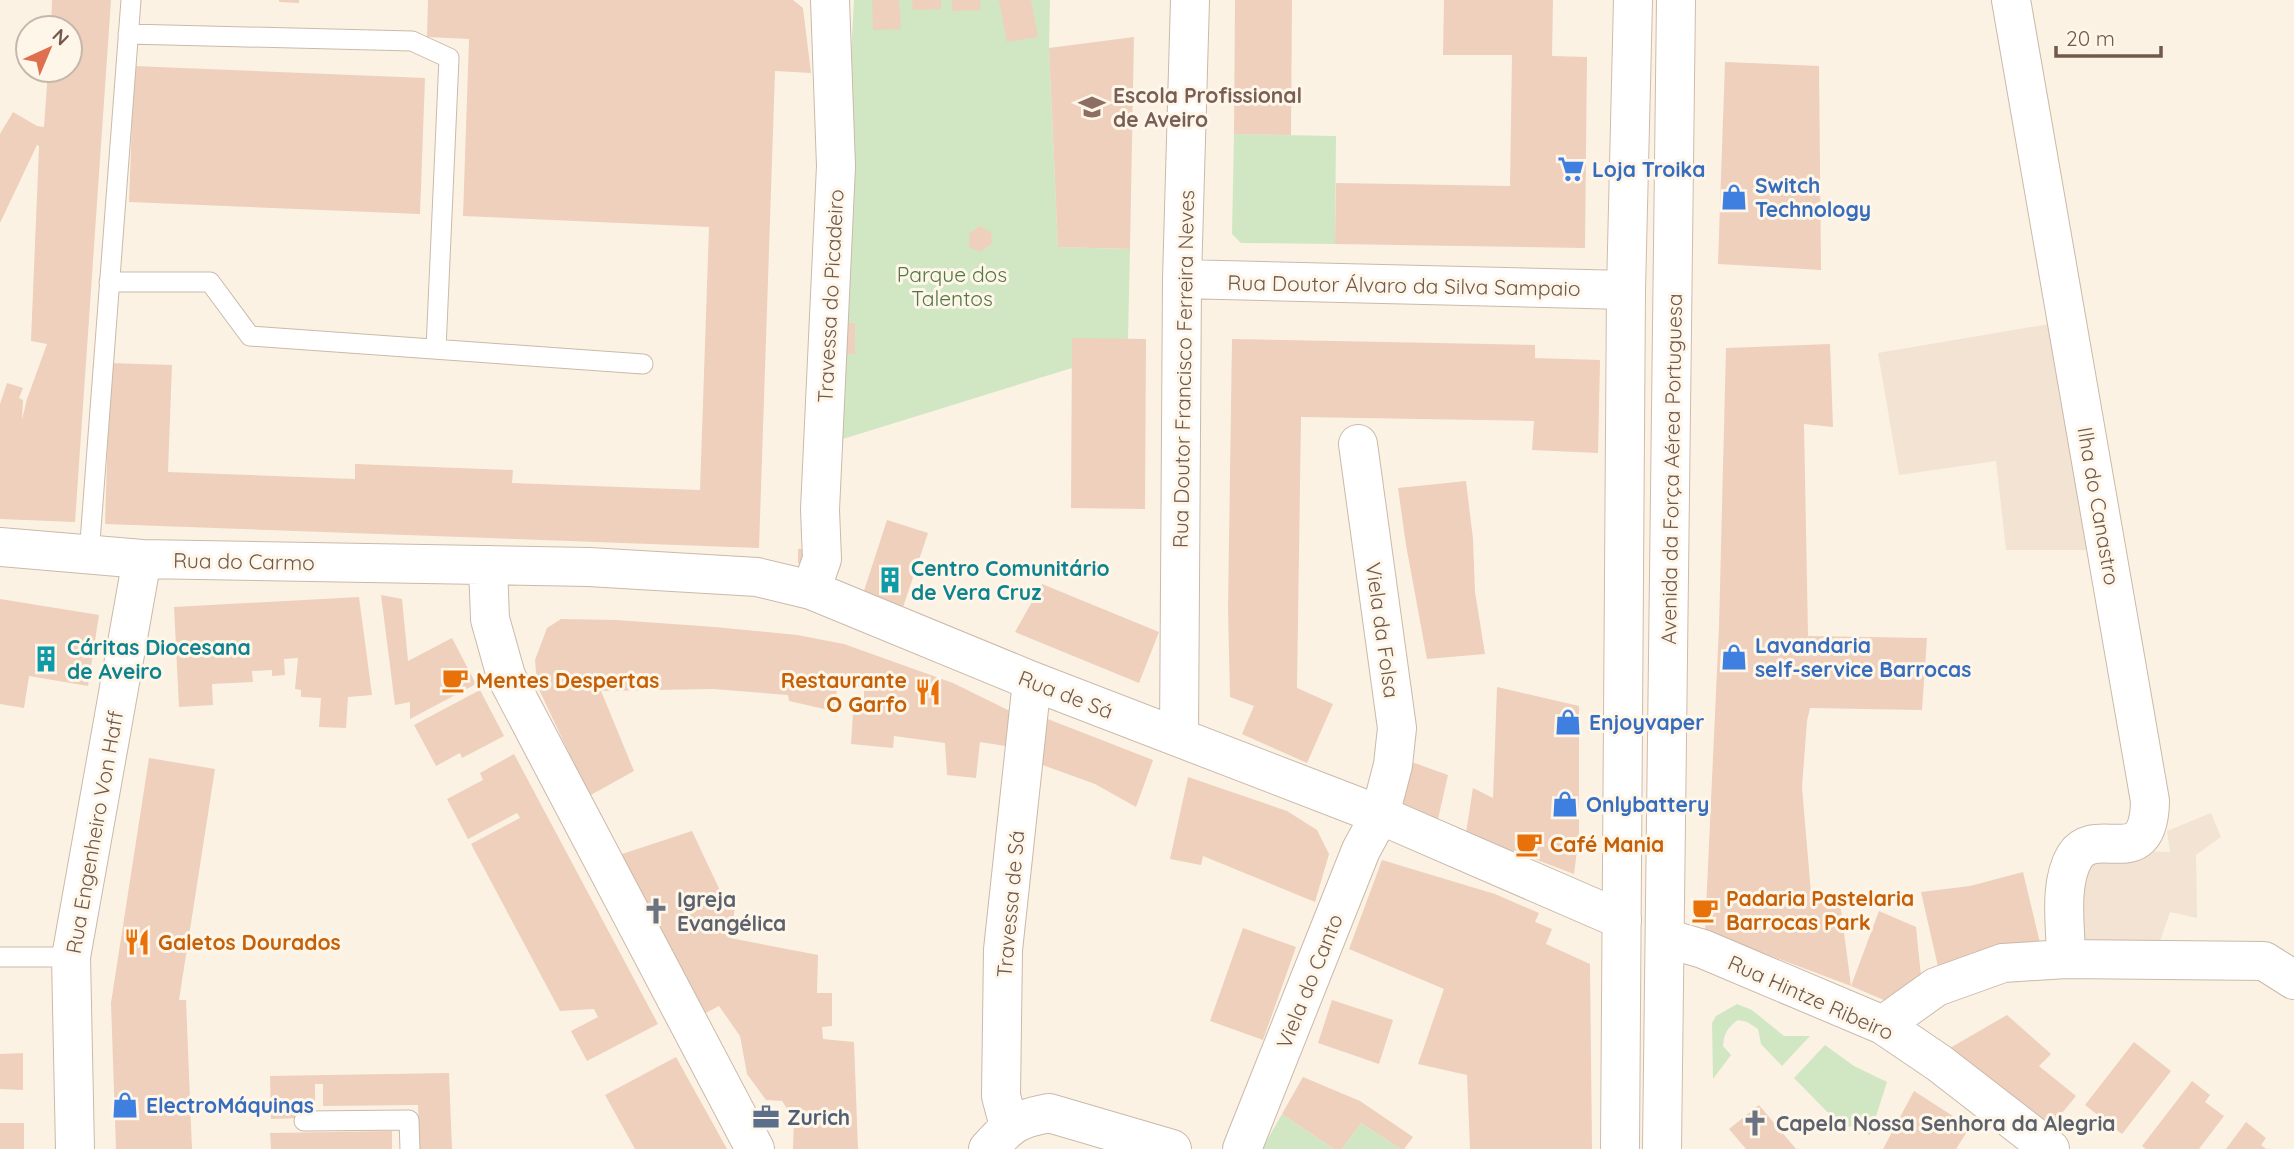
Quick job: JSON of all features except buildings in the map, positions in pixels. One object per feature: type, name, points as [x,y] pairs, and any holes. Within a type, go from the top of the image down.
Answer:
[{"type":"street","name":"Travessa do Picadeiro","points":[[811,590],[822,559],[820,510],[836,166],[830,0]]},
{"type":"street","name":"Rua Doutor Francisco Ferreira Neves","points":[[1179,737],[1182,279],[1190,0]]},
{"type":"street","points":[[1620,1149],[1626,290],[1633,0]]},
{"type":"street","name":"Avenida da Força Aérea Portuguesa","points":[[1661,1149],[1676,0]]},
{"type":"street","name":"Ilha do Canastro","points":[[2011,0],[2150,801],[2150,818],[2146,831],[2133,842],[2086,845],[2076,855],[2066,888],[2066,959]]},
{"type":"street","name":"Rua Doutor Álvaro da Silva Sampaio","points":[[1182,279],[1626,290]]},
{"type":"street","points":[[1625,403],[1637,418],[1657,418],[1671,407]]},
{"type":"street","name":"Viela da Folsa","points":[[1358,444],[1396,729],[1393,765],[1380,815]]},
{"type":"street","points":[[1624,489],[1642,477],[1656,478],[1671,496]]},
{"type":"street","name":"Rua do Carmo","points":[[0,547],[142,559],[488,565]]},
{"type":"street","name":"Rua Engenheiro Von Haff","points":[[75,1149],[71,957],[142,559]]},
{"type":"street","name":"Rua de Sá","points":[[488,565],[589,567],[757,577],[811,590],[1032,681],[1380,815],[1622,920]]},
{"type":"street","points":[[488,565],[490,620],[506,674],[755,1149]]},
{"type":"street","name":"Travessa de Sá","points":[[999,1137],[1003,950],[1032,681]]},
{"type":"street","name":"Viela do Canto","points":[[1242,1149],[1361,850],[1380,815]]},
{"type":"street","name":"Rua Hintze Ribeiro","points":[[1622,920],[1665,938],[1703,949],[1883,1025],[1939,1063],[2050,1149]]},
{"type":"street","points":[[1883,1025],[1936,987],[2003,962],[2066,959],[2264,961],[2294,980]]},
{"type":"street","points":[[999,1137],[1031,1116],[1049,1113],[1172,1149]]},
{"type":"lane","points":[[89,555],[131,0]]},
{"type":"lane","points":[[128,34],[412,41],[449,58],[436,349]]},
{"type":"lane","points":[[109,282],[210,282],[250,336],[643,364]]},
{"type":"lane","points":[[0,957],[71,957]]},
{"type":"lane","points":[[304,1121],[409,1119],[411,1149]]},
{"type":"shaded area","points":[[2067,321],[2107,550],[2006,550],[1996,461],[1899,475],[1878,353]]},
{"type":"shaded area","points":[[2211,813],[2221,837],[2196,855],[2197,918],[2170,912],[2158,947],[2071,941],[2082,849],[2170,852],[2167,831]]},
{"type":"green space","name":"Parque dos Talentos","points":[[854,0],[1050,0],[1049,48],[1058,247],[1130,249],[1128,339],[1072,368],[830,443]]},
{"type":"green space","points":[[1234,134],[1336,136],[1335,244],[1241,243],[1232,234]]},
{"type":"green space","points":[[1737,1004],[1752,1010],[1784,1036],[1810,1036],[1782,1066],[1761,1044],[1758,1029],[1738,1020],[1727,1031],[1723,1046],[1731,1055],[1713,1079],[1712,1023],[1716,1016]]},
{"type":"green space","points":[[1825,1045],[1854,1066],[1887,1082],[1870,1135],[1853,1126],[1843,1128],[1794,1078]]},
{"type":"green space","points":[[1282,1114],[1334,1149],[1262,1149]]},
{"type":"green space","points":[[1361,1123],[1401,1149],[1342,1149]]},
{"type":"place","name":"Escola Profissional de Aveiro","points":[[1092,107]]},
{"type":"place","name":"Loja Troika","points":[[1571,169]]},
{"type":"place","name":"Switch Technology","points":[[1734,197]]},
{"type":"place","name":"Centro Comunitário de Vera Cruz","points":[[890,580]]},
{"type":"place","name":"Lavandaria self-service Barrocas","points":[[1734,657]]},
{"type":"place","name":"Cáritas Diocesana de Aveiro","points":[[46,659]]},
{"type":"place","name":"Mentes Despertas","points":[[455,680]]},
{"type":"place","name":"Restaurante O Garfo","points":[[928,692]]},
{"type":"place","name":"Enjoyvaper","points":[[1568,722]]},
{"type":"place","name":"Onlybattery","points":[[1565,804]]},
{"type":"place","name":"Café Mania","points":[[1529,844]]},
{"type":"place","name":"Padaria Pastelaria Barrocas Park","points":[[1705,910]]},
{"type":"place","name":"Igreja Evangélica","points":[[656,911]]},
{"type":"place","name":"Galetos Dourados","points":[[137,942]]},
{"type":"place","name":"ElectroMáquinas","points":[[125,1105]]},
{"type":"place","name":"Zurich","points":[[766,1117]]},
{"type":"place","name":"Capela Nossa Senhora da Alegria","points":[[1755,1123]]}]
